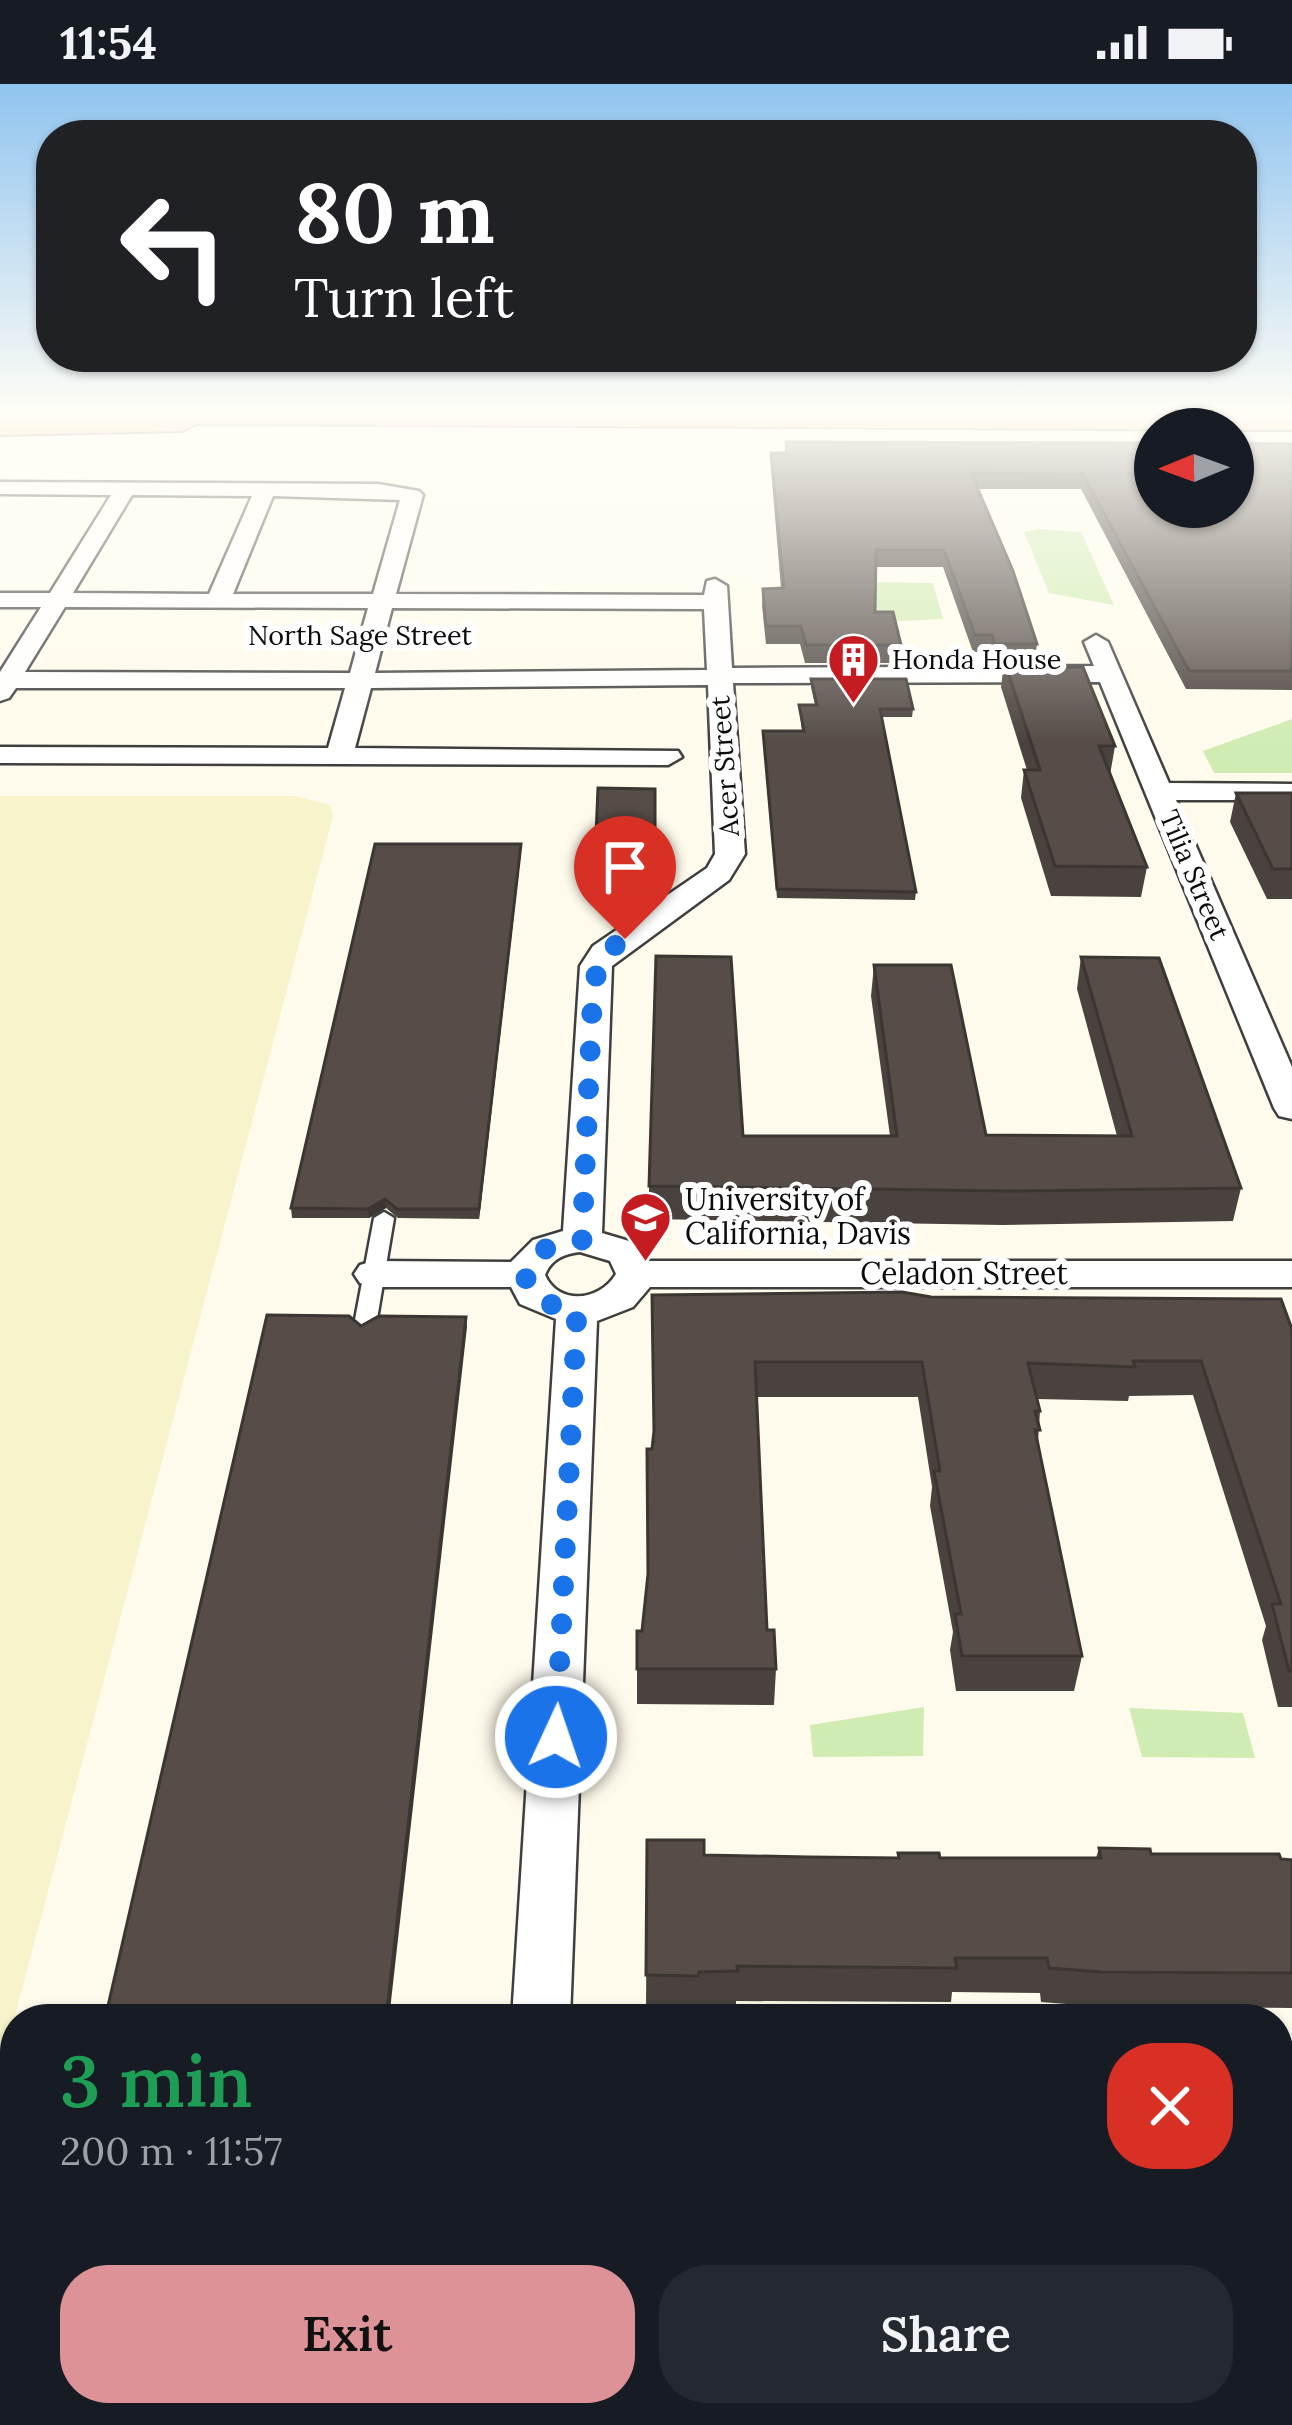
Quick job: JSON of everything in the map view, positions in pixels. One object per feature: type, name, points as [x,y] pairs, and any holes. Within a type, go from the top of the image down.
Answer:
[{"type":"street","points":[[5,677],[105,523]]},
{"type":"street","points":[[218,601],[251,523]]},
{"type":"street","points":[[339,757],[405,523]]},
{"type":"street","name":"Acer Street","points":[[385,602],[715,594],[730,854],[718,874],[604,953],[596,966],[582,1240]]},
{"type":"street","points":[[0,600],[385,602]]},
{"type":"street","name":"Tilia Street","points":[[1096,642],[1292,1108]]},
{"type":"street","name":"North Sage Street","points":[[5,677],[366,672],[659,681],[719,675],[1109,674]]},
{"type":"street","points":[[0,754],[668,757]]},
{"type":"street","points":[[1159,791],[1292,792]]},
{"type":"street","points":[[582,1240],[625,1253],[636,1274],[619,1300],[577,1310],[545,1303],[534,1295],[525,1275],[529,1264],[550,1246],[582,1240]]},
{"type":"street","points":[[374,1274],[525,1275]]},
{"type":"street","name":"Celadon Street","points":[[636,1274],[1292,1274]]},
{"type":"street","points":[[542,2004],[577,1310]]},
{"type":"lane","points":[[365,1325],[384,1218]]},
{"type":"shaded area","points":[[0,796],[294,796],[330,805],[333,816],[18,2004],[0,2004]]},
{"type":"green space","points":[[1024,532],[1081,532],[1114,605],[1049,593]]},
{"type":"green space","points":[[873,582],[933,583],[943,619],[852,623]]},
{"type":"green space","points":[[1292,719],[1292,773],[1214,773],[1203,751]]},
{"type":"green space","points":[[924,1707],[923,1756],[813,1757],[810,1725]]},
{"type":"green space","points":[[1129,1708],[1243,1713],[1255,1758],[1142,1757]]},
{"type":"building","points":[[778,523],[993,523],[1037,644],[995,644],[992,635],[975,635],[944,550],[876,550],[875,612],[893,612],[901,645],[806,645],[801,626],[766,626],[763,589],[784,588]]},
{"type":"building","points":[[1109,523],[1134,523],[1134,528],[1254,528],[1254,523],[1292,523],[1292,671],[1189,671]]},
{"type":"building","points":[[1004,660],[1046,660],[1049,667],[1083,667],[1115,746],[1099,746],[1147,867],[1055,866],[1024,770],[1040,770]]},
{"type":"building","points":[[811,679],[906,679],[913,709],[880,709],[916,892],[777,889],[763,731],[804,731],[799,705],[817,705]]},
{"type":"building","points":[[598,788],[655,789],[655,860],[595,859]]},
{"type":"building","points":[[1236,793],[1292,793],[1292,869],[1273,869]]},
{"type":"building","points":[[375,844],[521,844],[479,1209],[397,1209],[385,1199],[368,1209],[291,1208]]},
{"type":"building","points":[[656,956],[731,957],[743,1136],[897,1136],[874,965],[951,965],[986,1135],[1132,1136],[1081,957],[1159,958],[1241,1188],[1008,1191],[649,1186]]},
{"type":"building","points":[[902,1292],[931,1297],[1281,1299],[1292,1329],[1292,1671],[1272,1604],[1281,1604],[1201,1361],[1133,1361],[1135,1367],[1028,1363],[1040,1411],[1035,1411],[1040,1430],[1035,1430],[1082,1656],[962,1656],[955,1614],[961,1614],[934,1471],[940,1471],[922,1362],[755,1362],[767,1630],[774,1630],[776,1669],[637,1669],[637,1631],[642,1631],[648,1574],[647,1449],[652,1449],[654,1431],[652,1295]]},
{"type":"building","points":[[267,1315],[349,1316],[361,1326],[379,1316],[466,1317],[388,2004],[108,2004]]},
{"type":"building","points":[[647,1840],[704,1840],[704,1855],[899,1858],[898,1853],[939,1853],[940,1858],[1101,1858],[1099,1848],[1150,1849],[1151,1854],[1279,1854],[1281,1859],[1292,1860],[1292,1973],[1101,1972],[1049,1968],[1047,1958],[955,1958],[957,1968],[737,1966],[738,1971],[699,1972],[698,1976],[646,1975]]},
{"type":"place","name":"Honda House","points":[[853,706]]},
{"type":"place","name":"University of California, Davis","points":[[646,1263]]},
{"type":"route","points":[[556,1737],[577,1310],[545,1303],[534,1295],[525,1275],[537,1254],[550,1246],[582,1240],[593,985],[604,953],[625,939]]}]
